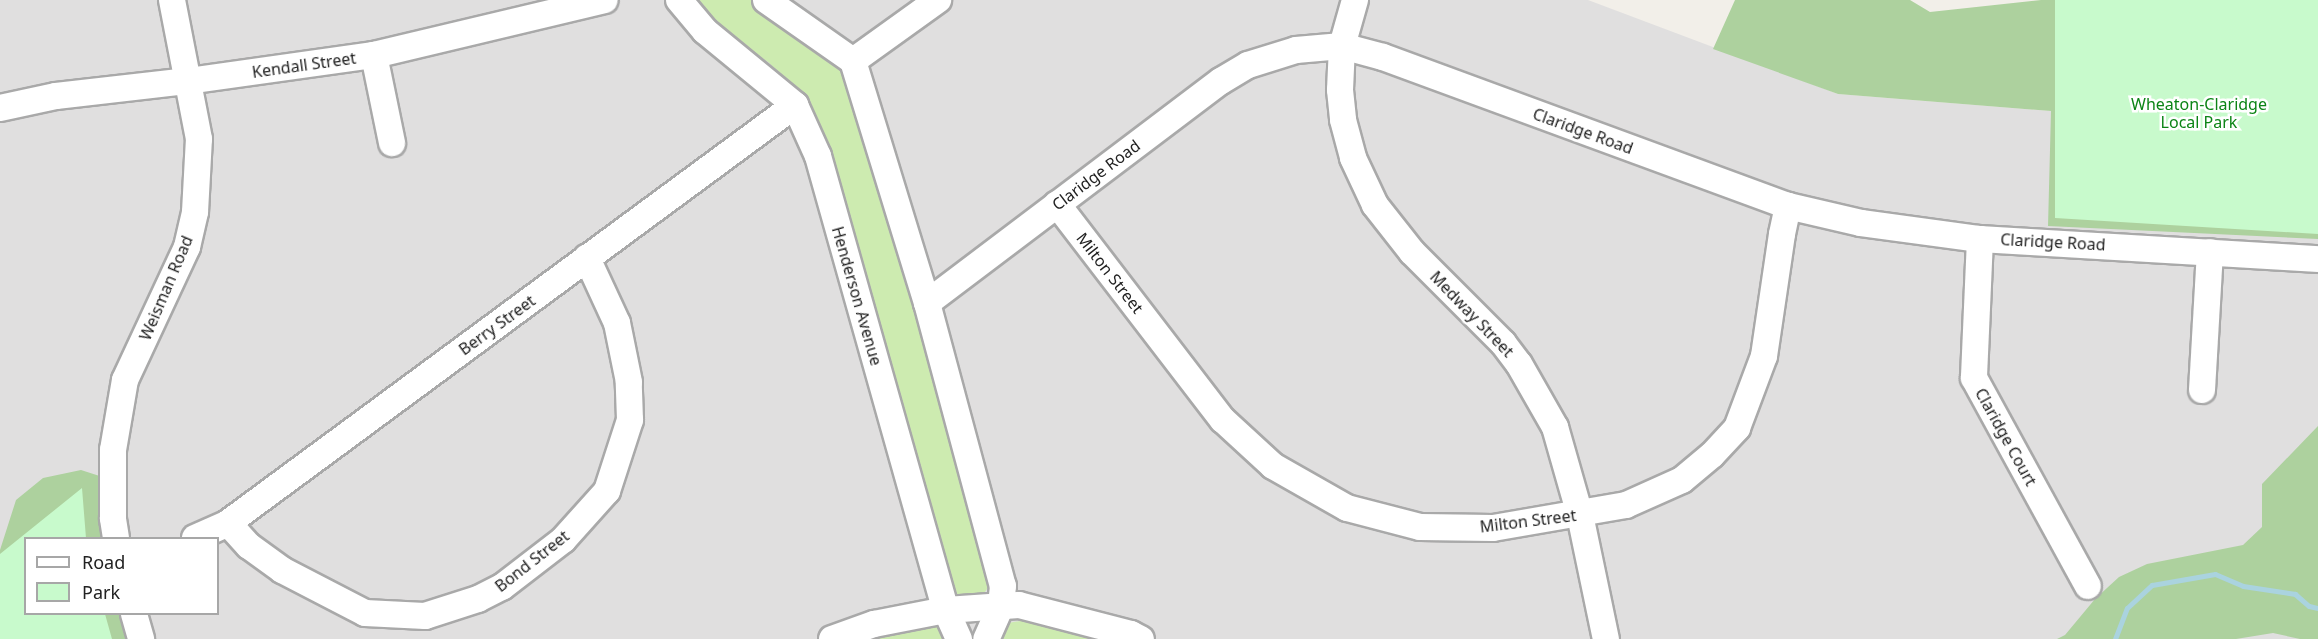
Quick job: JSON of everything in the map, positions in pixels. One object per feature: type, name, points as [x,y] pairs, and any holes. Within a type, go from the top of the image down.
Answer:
[{"type":"street","name":"Weisman Road","points":[[117,537],[113,518],[113,450],[125,380],[187,247],[195,212],[198,139],[172,0]]},
{"type":"street","name":"Kendall Street","points":[[0,108],[56,96],[188,81],[374,55],[605,0]]},
{"type":"street","name":"Henderson Avenue","points":[[680,0],[705,31],[795,105],[818,156],[946,610],[960,639]]},
{"type":"street","points":[[766,0],[854,61],[927,303],[1003,586],[1001,606],[986,639]]},
{"type":"street","points":[[854,61],[938,0]]},
{"type":"street","name":"Medway Street","points":[[1355,0],[1342,46],[1340,90],[1343,120],[1353,158],[1375,205],[1412,252],[1503,343],[1519,364],[1555,427],[1580,515],[1606,639]]},
{"type":"street","name":"Claridge Road","points":[[927,303],[1221,81],[1248,65],[1296,50],[1342,46],[1383,57],[1788,206],[1861,223],[1980,239],[2318,259]]},
{"type":"street","points":[[374,55],[392,142]]},
{"type":"street","name":"Berry Street","points":[[197,537],[228,523],[795,105]]},
{"type":"street","name":"Milton Street","points":[[1057,204],[1223,420],[1273,466],[1347,508],[1420,527],[1493,528],[1580,515],[1626,505],[1682,480],[1713,455],[1737,428],[1764,356],[1788,206]]},
{"type":"street","name":"Claridge Court","points":[[1980,239],[1974,378],[2088,586]]},
{"type":"street","points":[[2202,390],[2210,252]]},
{"type":"street","name":"Bond Street","points":[[228,523],[249,546],[282,570],[365,613],[425,616],[478,599],[502,587],[563,540],[607,491],[630,420],[629,382],[616,323],[587,258]]},
{"type":"street","points":[[832,639],[874,624],[946,610],[1019,605],[1131,634],[1141,639]]},
{"type":"street","points":[[134,615],[141,639]]},
{"type":"shaded area","points":[[0,0],[1588,0],[1838,94],[2051,111],[2318,234],[2318,639],[112,639],[105,615],[219,615],[219,537],[86,537],[82,489],[0,554]]},
{"type":"green space","points":[[693,0],[755,0],[841,60],[857,89],[988,571],[987,589],[980,599],[961,600],[953,594],[948,584],[822,130],[810,101],[768,62],[730,36]]},
{"type":"green space","name":"Wheaton-Claridge Local Park","points":[[1735,0],[1910,0],[1930,12],[2041,0],[2318,0],[2318,239],[2048,226],[2051,111],[1838,94],[1713,49]]},
{"type":"green space","name":"Wheaton-Claridge Local Park","points":[[2055,0],[2318,0],[2318,234],[2055,218]]},
{"type":"green space","points":[[2318,426],[2318,639],[2300,639],[2273,633],[2236,639],[2057,639],[2065,635],[2095,599],[2119,577],[2147,564],[2243,545],[2262,527],[2262,484]]},
{"type":"green space","points":[[81,470],[112,480],[116,537],[24,537],[24,615],[134,615],[141,639],[0,639],[0,550],[16,500],[43,478]]},
{"type":"green space","points":[[82,488],[86,537],[24,537],[24,615],[105,615],[112,639],[0,639],[0,554]]},
{"type":"green space","points":[[1026,620],[1108,639],[997,639],[1002,624]]},
{"type":"green space","points":[[932,624],[941,625],[949,639],[861,639]]},
{"type":"waterway","points":[[2115,639],[2127,608],[2152,585],[2215,574],[2243,586],[2295,594],[2309,606],[2318,608]]}]
